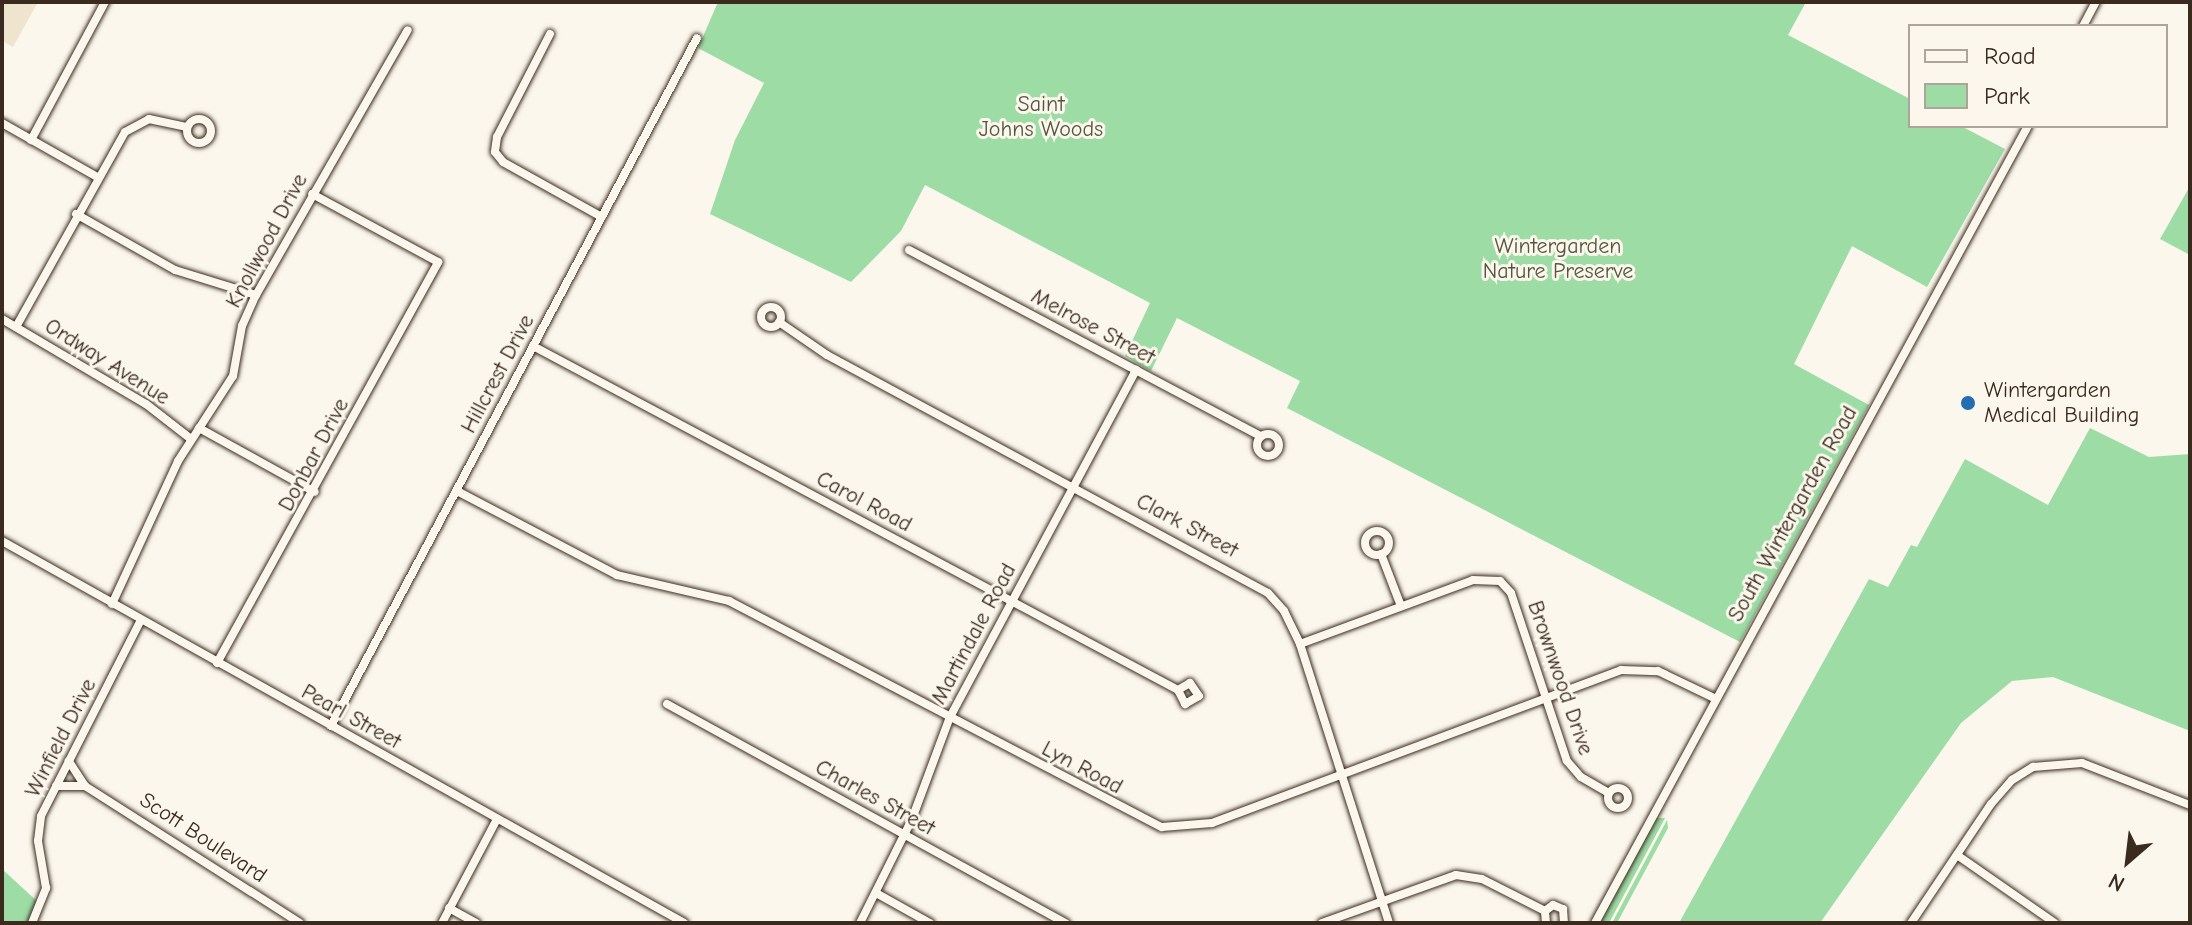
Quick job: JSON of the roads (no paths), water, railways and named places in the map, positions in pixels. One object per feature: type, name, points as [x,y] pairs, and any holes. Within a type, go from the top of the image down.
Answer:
[{"type":"street","points":[[31,140],[105,2]]},
{"type":"street","points":[[2084,24],[2096,2]]},
{"type":"street","name":"Knollwood Drive","points":[[112,604],[191,439],[233,376],[242,326],[256,295],[408,30]]},
{"type":"street","points":[[550,34],[502,125],[495,152],[503,162],[602,217]]},
{"type":"street","name":"Hillcrest Drive","points":[[331,726],[697,38]]},
{"type":"street","points":[[16,327],[122,136],[139,122],[161,119],[187,127]]},
{"type":"street","points":[[2,123],[97,177]]},
{"type":"street","name":"South Wintergarden Road","points":[[1595,923],[1714,698],[2027,128]]},
{"type":"street","name":"Donbar Drive","points":[[217,663],[315,492],[438,262],[312,194]]},
{"type":"street","points":[[76,214],[175,270],[256,295]]},
{"type":"street","name":"Melrose Street","points":[[909,250],[1261,436]]},
{"type":"street","name":"Ordway Avenue","points":[[2,319],[146,404],[191,439]]},
{"type":"street","name":"Clark Street","points":[[779,322],[827,355],[1254,583],[1284,611],[1300,644],[1389,923]]},
{"type":"street","name":"Carol Road","points":[[533,346],[1178,690]]},
{"type":"street","name":"Martindale Road","points":[[860,923],[904,835],[950,717],[1136,370]]},
{"type":"street","points":[[199,428],[315,492]]},
{"type":"street","name":"Lyn Road","points":[[457,491],[617,575],[729,601],[1162,827],[1212,823],[1544,696],[1633,669],[1670,675],[1714,698]]},
{"type":"street","name":"Pearl Street","points":[[2,541],[684,923]]},
{"type":"street","points":[[1381,554],[1401,606]]},
{"type":"street","name":"Brownwood Drive","points":[[1300,644],[1482,577],[1500,581],[1511,593],[1570,767],[1609,793]]},
{"type":"street","name":"Winfield Drive","points":[[32,923],[46,888],[38,829],[56,786],[141,620]]},
{"type":"street","name":"Charles Street","points":[[667,704],[1066,923]]},
{"type":"street","name":"Scott Boulevard","points":[[69,761],[85,786],[300,923]]},
{"type":"street","points":[[1911,923],[2003,789],[2022,772],[2045,763],[2082,763],[2190,805]]},
{"type":"street","points":[[56,786],[85,786]]},
{"type":"street","points":[[442,923],[497,819]]},
{"type":"street","points":[[1957,855],[2055,923]]},
{"type":"street","points":[[1322,923],[1382,900],[1463,875],[1494,884],[1545,911],[1561,907],[1564,923]]},
{"type":"street","points":[[876,893],[930,923]]},
{"type":"street","points":[[449,908],[476,923]]},
{"type":"street","points":[[1545,911],[1546,923]]},
{"type":"street","points":[[662,923],[667,914]]},
{"type":"place","name":"Wintergarden Medical Building","points":[[1968,403]]},
{"type":"park label","name":"Saint Johns Woods","points":[[1041,116]]},
{"type":"park label","name":"Wintergarden Nature Preserve","points":[[1558,258]]}]
